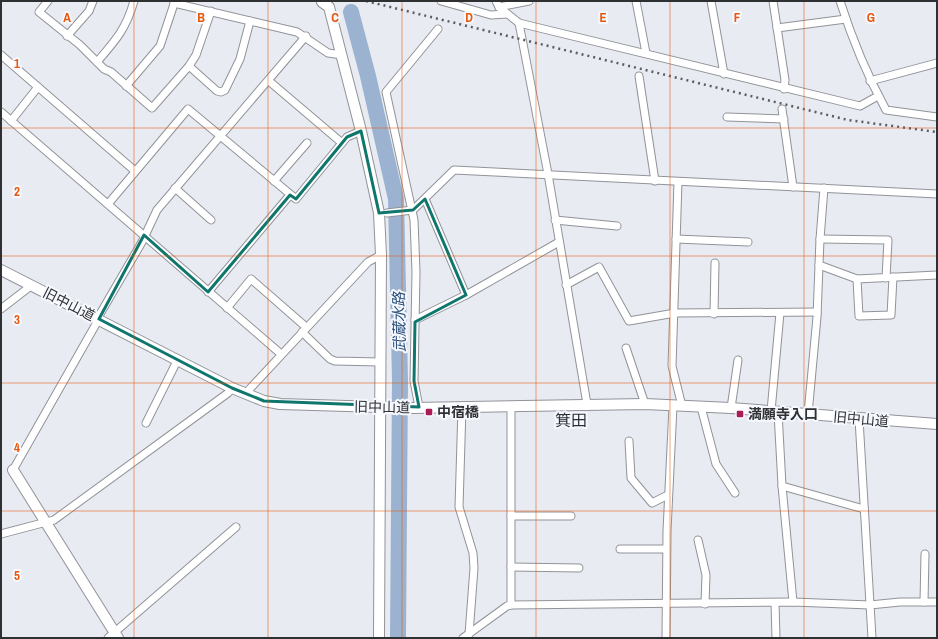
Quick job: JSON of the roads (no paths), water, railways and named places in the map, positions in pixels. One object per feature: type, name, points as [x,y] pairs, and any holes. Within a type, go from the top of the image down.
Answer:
[{"type":"main road","points":[[321,1],[329,7],[383,213],[381,255],[380,362],[382,407],[378,638]]},
{"type":"main road","name":"旧中山道","points":[[1,270],[232,388],[272,403],[382,407],[511,407],[587,404],[644,404],[731,408],[937,424]]},
{"type":"main road","points":[[13,470],[114,636]]},
{"type":"street","points":[[48,1],[39,12],[80,45],[97,62],[152,108],[189,66],[202,41],[211,11]]},
{"type":"street","points":[[67,36],[89,11],[93,1]]},
{"type":"street","points":[[97,62],[123,30],[129,20],[134,1]]},
{"type":"street","points":[[441,1],[491,15],[507,14]]},
{"type":"street","points":[[498,4],[529,1]]},
{"type":"street","points":[[636,1],[646,53]]},
{"type":"street","points":[[711,1],[724,74]]},
{"type":"street","points":[[773,1],[786,80],[784,88]]},
{"type":"street","points":[[840,1],[870,81],[886,110],[937,117]]},
{"type":"street","points":[[126,86],[160,46],[175,2],[297,32],[306,36],[328,53],[342,54]]},
{"type":"street","points":[[498,4],[507,14],[519,23],[646,53],[724,74],[860,106],[878,96]]},
{"type":"street","points":[[777,28],[846,19]]},
{"type":"street","points":[[189,66],[217,91],[221,92],[225,90],[240,60],[250,20]]},
{"type":"street","points":[[519,23],[548,174],[587,404]]},
{"type":"street","points":[[415,407],[415,234],[386,92],[438,29]]},
{"type":"street","points":[[13,470],[99,319],[157,210],[306,36]]},
{"type":"street","points":[[1,56],[135,171]]},
{"type":"street","points":[[870,81],[937,63]]},
{"type":"street","points":[[639,76],[655,181]]},
{"type":"street","points":[[268,81],[342,143]]},
{"type":"street","points":[[11,121],[38,87]]},
{"type":"street","points":[[108,204],[188,108],[296,199],[347,137],[361,131]]},
{"type":"street","points":[[782,109],[793,187]]},
{"type":"street","points":[[1,112],[281,354]]},
{"type":"street","points":[[727,117],[784,119]]},
{"type":"street","points":[[274,181],[307,143]]},
{"type":"street","points":[[383,213],[410,210],[425,199],[454,170],[937,194]]},
{"type":"street","points":[[666,638],[666,549],[668,496],[678,406],[672,366],[675,313],[678,182]]},
{"type":"street","points":[[175,188],[211,220]]},
{"type":"street","points":[[808,414],[817,312],[824,188]]},
{"type":"street","points":[[208,292],[290,195]]},
{"type":"street","points":[[425,199],[466,295]]},
{"type":"street","points":[[555,220],[617,226]]},
{"type":"street","points":[[676,239],[748,242]]},
{"type":"street","points":[[820,239],[888,240],[891,315],[859,316],[857,279]]},
{"type":"street","points":[[415,320],[466,295],[559,242]]},
{"type":"street","points":[[245,394],[368,262],[381,255]]},
{"type":"street","points":[[714,314],[715,263]]},
{"type":"street","points":[[819,265],[857,279],[937,275]]},
{"type":"street","points":[[566,285],[599,267],[629,321],[675,313],[714,314],[817,312]]},
{"type":"street","points":[[227,308],[251,279],[304,330],[330,359],[335,361],[380,362]]},
{"type":"street","points":[[1,309],[32,285]]},
{"type":"street","points":[[780,313],[774,412],[793,602]]},
{"type":"street","points":[[626,348],[644,404]]},
{"type":"street","points":[[731,408],[738,360]]},
{"type":"street","points":[[146,423],[177,361]]},
{"type":"street","points":[[1,534],[47,524],[54,520],[228,393],[232,388]]},
{"type":"street","points":[[462,407],[459,507],[472,553],[474,568],[466,636]]},
{"type":"street","points":[[511,407],[511,605]]},
{"type":"street","points":[[701,407],[716,464],[735,493]]},
{"type":"street","points":[[859,419],[872,638]]},
{"type":"street","points":[[629,441],[631,478],[652,503],[668,496]]},
{"type":"street","points":[[782,486],[864,508]]},
{"type":"street","points":[[511,516],[571,516]]},
{"type":"street","points":[[114,636],[236,527]]},
{"type":"street","points":[[698,540],[706,575],[705,604]]},
{"type":"street","points":[[620,549],[666,549]]},
{"type":"street","points":[[924,602],[925,554]]},
{"type":"street","points":[[511,567],[578,568]]},
{"type":"street","points":[[466,636],[507,606],[511,605],[793,602],[870,605],[900,602],[937,602]]},
{"type":"street","points":[[775,603],[776,638]]},
{"type":"waterway","name":"武蔵水路","points":[[351,12],[368,76],[396,199],[400,380],[398,638]]},
{"type":"railway","points":[[366,1],[848,120],[937,132]]},
{"type":"place","name":"中宿橋","points":[[429,412]]},
{"type":"place","name":"満願寺入口","points":[[740,414]]},
{"type":"district","name":"箕田","points":[[571,420]]}]
